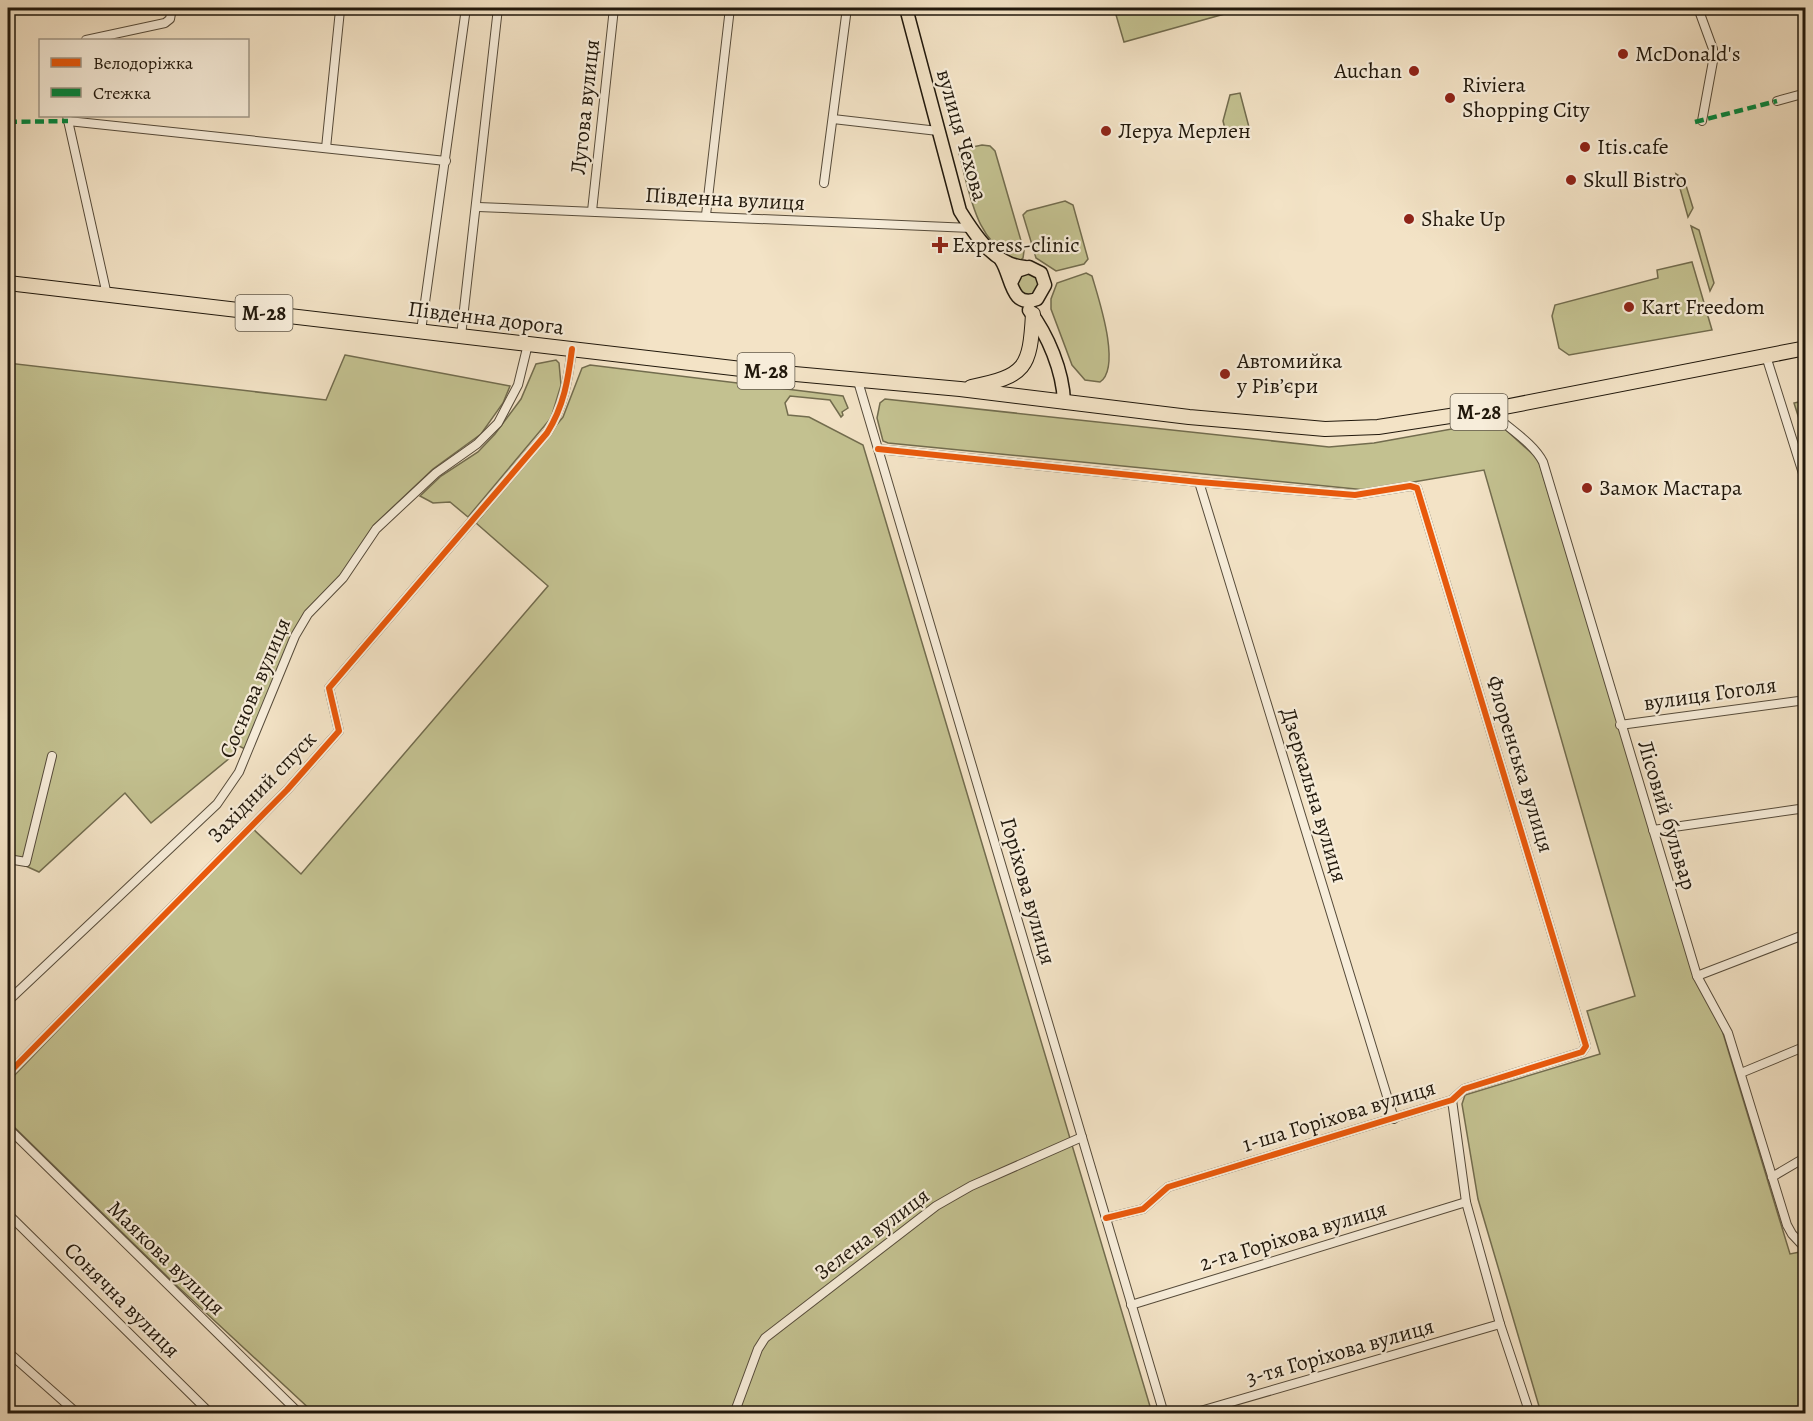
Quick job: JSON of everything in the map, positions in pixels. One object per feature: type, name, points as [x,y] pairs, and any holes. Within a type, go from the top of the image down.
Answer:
[{"type":"highway","name":"Південна дорога","points":[[8,283],[750,370],[960,389]]},
{"type":"highway","points":[[960,389],[1005,379],[1022,367],[1032,346],[1033,314]]},
{"type":"highway","name":"М-28","points":[[960,389],[1325,429],[1378,427],[1489,410],[1806,348]]},
{"type":"main road","name":"вулиця Чехова","points":[[906,8],[957,200],[970,228],[1001,260],[1011,283]]},
{"type":"main road","name":"вулиця Чехова","points":[[1001,260],[1025,267]]},
{"type":"main road","points":[[1045,334],[1033,314],[1013,291],[1011,283],[1017,271],[1025,267],[1034,268],[1041,273],[1045,285],[1041,314],[1045,334],[1060,373],[1065,402]]},
{"type":"main road","points":[[1018,298],[1033,300],[1043,293]]},
{"type":"street","points":[[91,39],[165,23],[170,19],[172,8]]},
{"type":"street","points":[[421,331],[447,161],[466,8]]},
{"type":"street","points":[[461,336],[478,207],[498,8]]},
{"type":"street","name":"Лугова вулиця","points":[[591,211],[615,8]]},
{"type":"street","points":[[706,215],[730,8]]},
{"type":"street","points":[[824,183],[847,8]]},
{"type":"street","points":[[1698,8],[1713,49],[1713,61],[1702,121]]},
{"type":"street","points":[[326,148],[340,10]]},
{"type":"street","points":[[1777,101],[1806,93]]},
{"type":"street","points":[[107,295],[68,118],[447,161]]},
{"type":"street","points":[[833,119],[938,131]]},
{"type":"street","name":"Південна вулиця","points":[[478,207],[970,228]]},
{"type":"street","name":"Соснова вулиця","points":[[8,1001],[217,804],[239,772],[295,636],[308,614],[342,578],[376,529],[436,473],[477,444],[498,423],[518,385],[528,344]]},
{"type":"street","name":"Західний спуск","points":[[8,1074],[287,790],[339,732],[329,688],[547,433],[560,413],[567,387],[572,349]]},
{"type":"street","points":[[1766,356],[1806,483]]},
{"type":"street","name":"Горіхова вулиця","points":[[857,378],[1164,1413]]},
{"type":"street","name":"Лісовий бульвар","points":[[1489,410],[1509,430],[1533,447],[1543,462],[1697,976],[1728,1033],[1787,1225],[1802,1246]]},
{"type":"street","points":[[878,449],[1199,482]]},
{"type":"street","name":"Флоренська вулиця","points":[[1199,482],[1355,495],[1410,486],[1417,488],[1585,1050]]},
{"type":"street","name":"Дзеркальна вулиця","points":[[1199,482],[1394,1119]]},
{"type":"street","name":"вулиця Гоголя","points":[[1620,725],[1806,700]]},
{"type":"street","points":[[8,859],[26,862],[52,756]]},
{"type":"street","points":[[1653,830],[1806,808]]},
{"type":"street","points":[[1697,976],[1806,934]]},
{"type":"street","points":[[1741,1073],[1806,1046]]},
{"type":"street","name":"1-ша Горіхова вулиця","points":[[1106,1218],[1143,1209],[1168,1187],[1452,1100],[1464,1089],[1585,1050]]},
{"type":"street","points":[[1452,1100],[1466,1202],[1500,1324],[1530,1413]]},
{"type":"street","name":"Маякова вулиця","points":[[8,1128],[300,1413]]},
{"type":"street","name":"Зелена вулиця","points":[[734,1413],[758,1349],[765,1338],[936,1206],[971,1186],[1082,1137]]},
{"type":"street","points":[[1772,1177],[1806,1157]]},
{"type":"street","name":"2-га Горіхова вулиця","points":[[1131,1305],[1466,1202]]},
{"type":"street","name":"Сонячна вулиця","points":[[8,1214],[211,1413]]},
{"type":"street","name":"3-тя Горіхова вулиця","points":[[1190,1413],[1500,1324]]},
{"type":"street","points":[[8,1352],[78,1413]]},
{"type":"shaded area","points":[[1114,8],[1246,8],[1124,42]]},
{"type":"shaded area","points":[[1240,93],[1250,131],[1227,137],[1223,121],[1230,95]]},
{"type":"shaded area","points":[[982,145],[990,146],[995,151],[1024,251],[1023,258],[1019,261],[1004,253],[992,242],[983,229],[971,199],[958,150]]},
{"type":"shaded area","points":[[1676,174],[1684,179],[1693,208],[1688,217]]},
{"type":"shaded area","points":[[1065,201],[1073,205],[1088,259],[1084,264],[1056,271],[1036,258],[1023,215],[1027,211]]},
{"type":"shaded area","points":[[1691,226],[1699,230],[1714,283],[1710,291]]},
{"type":"shaded area","name":"Kart Freedom","points":[[1692,262],[1712,330],[1569,355],[1559,348],[1552,316],[1555,305],[1658,278],[1657,270]]},
{"type":"shaded area","points":[[1025,270],[1042,278],[1037,296],[1019,295],[1015,279]]},
{"type":"shaded area","points":[[1086,273],[1092,276],[1109,347],[1106,374],[1100,382],[1085,380],[1072,365],[1051,309],[1051,299],[1057,283]]},
{"type":"shaded area","points":[[345,355],[510,386],[503,403],[481,434],[433,469],[374,525],[346,572],[308,611],[247,750],[237,745],[231,757],[151,823],[125,793],[39,872],[8,858],[8,363],[326,400]]},
{"type":"shaded area","points":[[556,360],[559,363],[561,385],[551,418],[468,517],[450,502],[433,503],[420,496],[441,476],[478,452],[495,434],[521,399],[536,364]]},
{"type":"shaded area","points":[[590,365],[843,396],[848,408],[842,412],[841,417],[830,400],[790,396],[785,403],[788,415],[809,417],[863,445],[1152,1413],[314,1413],[176,1285],[8,1121],[8,1082],[252,828],[301,874],[548,586],[476,523],[563,417],[582,368]]},
{"type":"shaded area","points":[[885,399],[1329,447],[1374,443],[1496,421],[1538,459],[1695,976],[1722,1030],[1790,1254],[1805,1251],[1805,1413],[1541,1413],[1478,1199],[1462,1104],[1465,1095],[1600,1054],[1587,1011],[1635,996],[1484,470],[1366,490],[888,443],[883,441],[877,418],[880,403]]},
{"type":"shaded area","points":[[1803,401],[1805,424],[1801,425],[1794,403]]},
{"type":"marked path","points":[[1695,122],[1777,101]]},
{"type":"marked path","points":[[8,122],[68,121]]},
{"type":"cycle path","points":[[8,1074],[287,790],[339,731],[329,688],[547,433],[558,413],[572,349]]},
{"type":"cycle path","points":[[878,449],[1199,482],[1355,495],[1410,486],[1417,488],[1586,1046],[1582,1052],[1464,1089],[1452,1100],[1168,1187],[1143,1209],[1106,1218]]},
{"type":"place","name":"McDonald's","points":[[1623,54]]},
{"type":"place","name":"Auchan","points":[[1414,71]]},
{"type":"place","name":"Riviera Shopping City","points":[[1450,98]]},
{"type":"place","name":"Леруа Мерлен","points":[[1106,131]]},
{"type":"place","name":"Itis.cafe","points":[[1585,147]]},
{"type":"place","name":"Skull Bistro","points":[[1571,180]]},
{"type":"place","name":"Shake Up","points":[[1409,219]]},
{"type":"place","name":"Express-clinic","points":[[940,245]]},
{"type":"place","name":"Kart Freedom","points":[[1629,307]]},
{"type":"place","name":"Автомийка у Рівʼєри","points":[[1225,374]]},
{"type":"place","name":"Замок Мастара","points":[[1587,488]]}]
